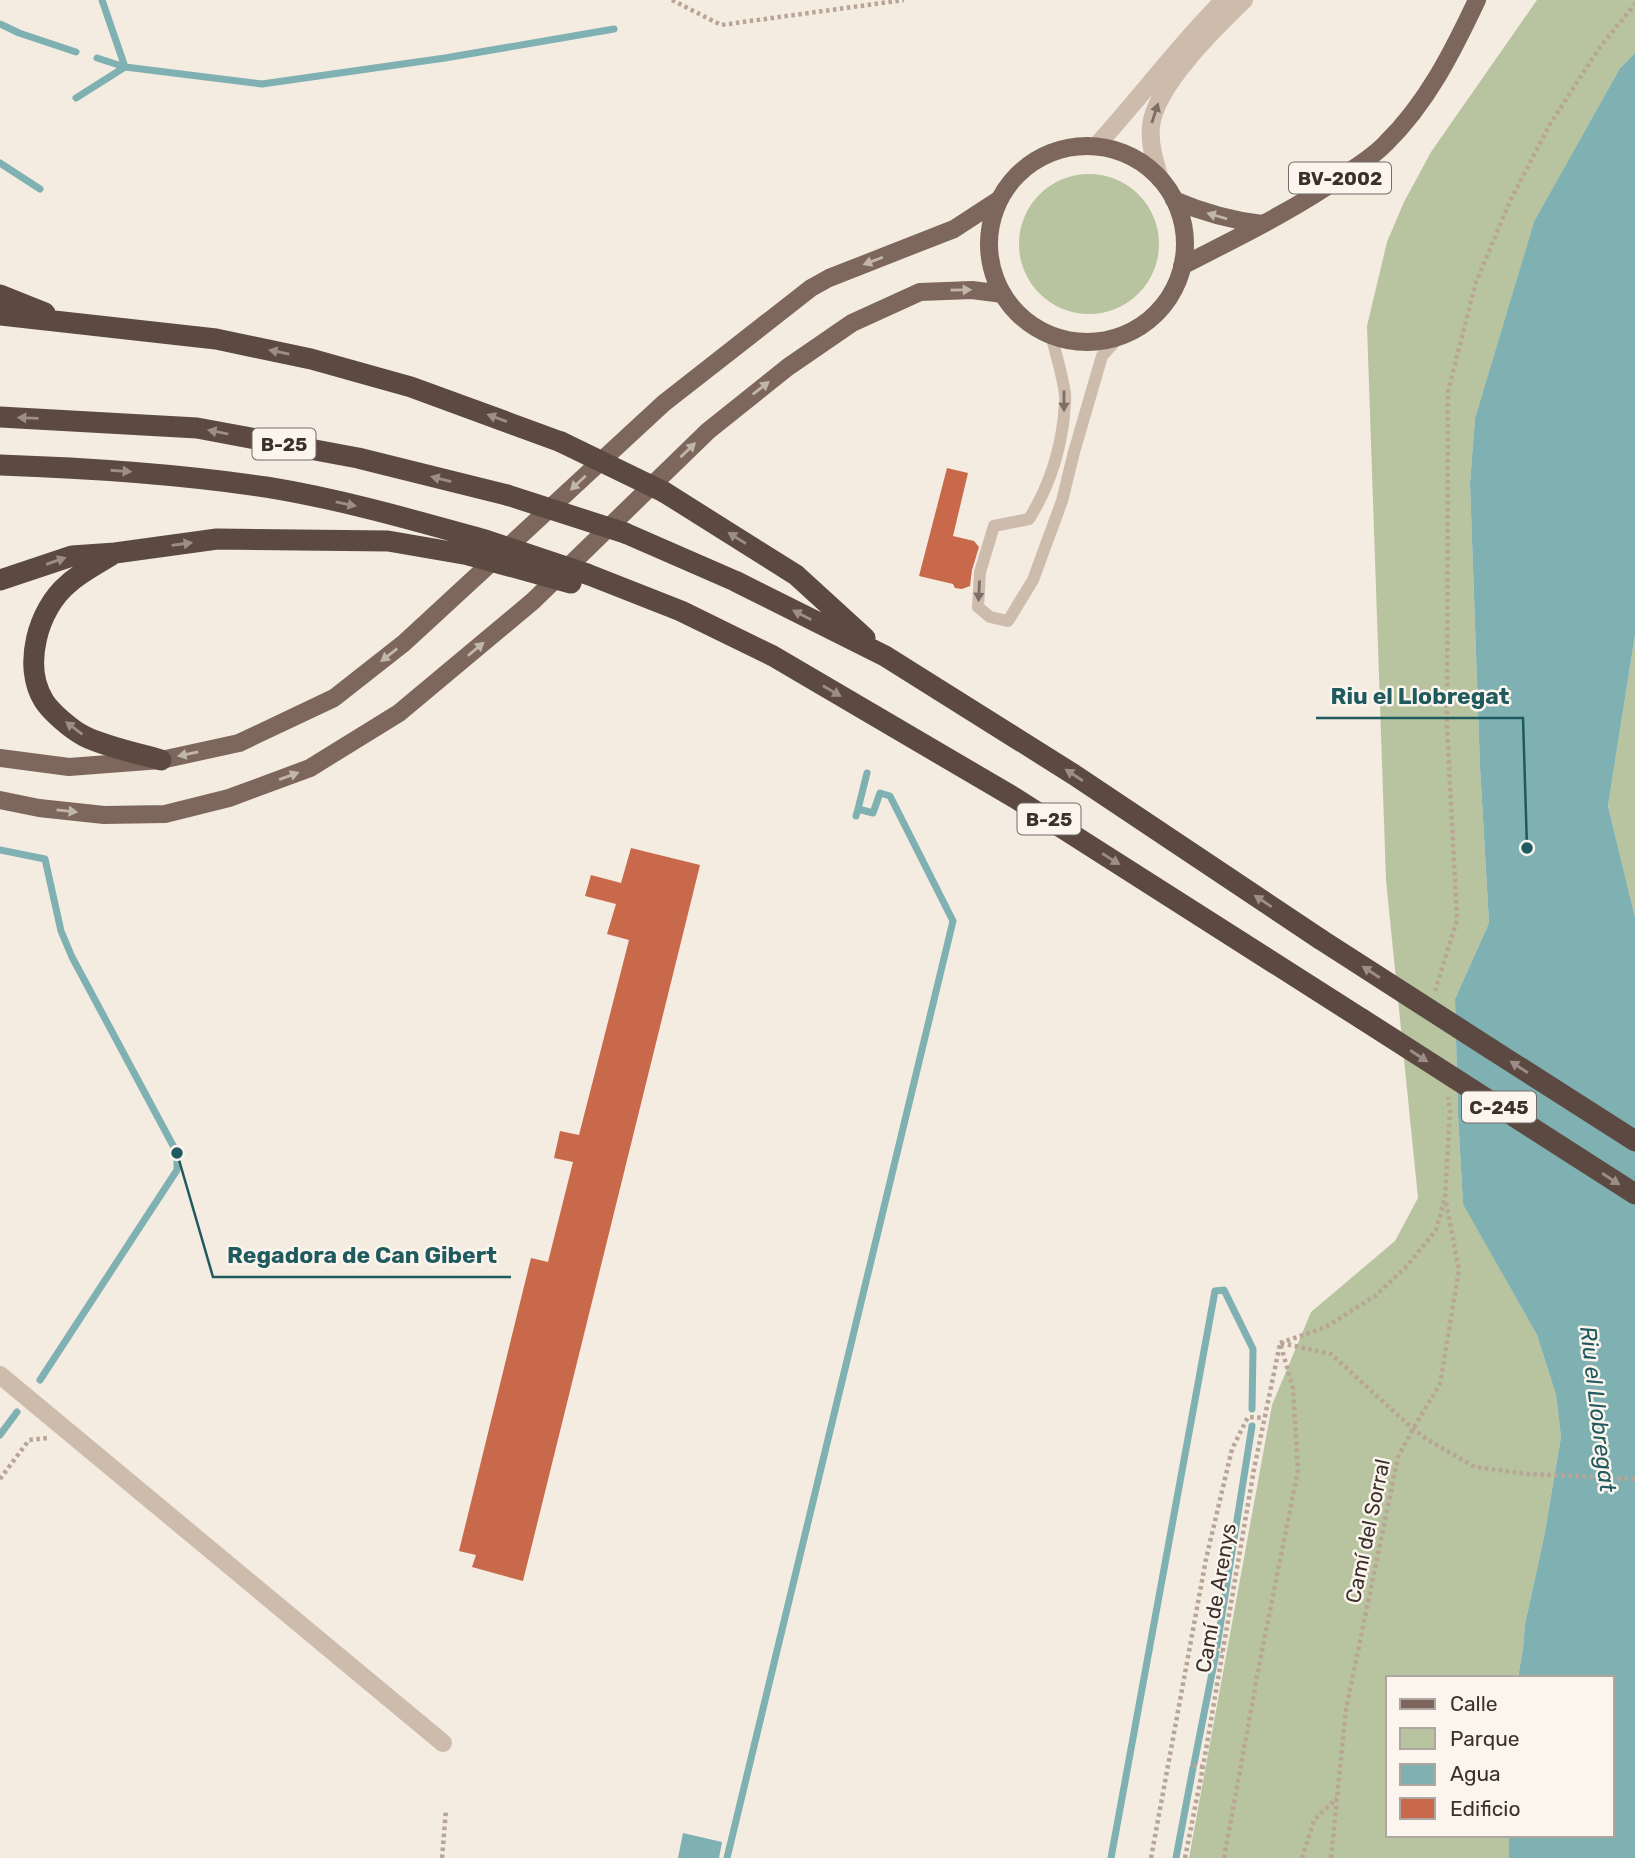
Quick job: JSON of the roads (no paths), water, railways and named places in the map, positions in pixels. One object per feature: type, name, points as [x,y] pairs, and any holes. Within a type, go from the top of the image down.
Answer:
[{"type":"highway","points":[[0,295],[69,323]]},
{"type":"highway","points":[[0,315],[216,339],[312,359],[411,387],[561,442],[664,492],[796,575],[885,656]]},
{"type":"highway","name":"B-25","points":[[0,417],[197,428],[358,458],[507,495],[625,533],[735,581],[885,656],[1073,774],[1320,939]]},
{"type":"highway","name":"B-25","points":[[0,464],[141,473],[267,487],[376,510],[477,547],[681,611],[773,656],[1015,797],[1320,992]]},
{"type":"highway","points":[[0,580],[72,556],[217,539],[388,541],[477,547]]},
{"type":"highway","points":[[115,553],[68,584],[50,605],[38,628],[35,648],[38,688],[45,703],[83,735],[161,760]]},
{"type":"highway","name":"C-245","points":[[1320,939],[1635,1141]]},
{"type":"highway","name":"C-245","points":[[1320,992],[1635,1194]]},
{"type":"main road","name":"BV-2002","points":[[1182,267],[1321,191],[1386,144],[1430,88],[1448,59],[1477,0]]},
{"type":"main road","points":[[1096,146],[1127,155],[1149,168],[1160,179],[1174,200],[1182,221],[1185,244],[1176,285],[1160,309],[1145,322],[1120,336],[1097,341],[1081,342],[1051,335],[1023,318],[1003,294],[991,263],[989,242],[992,220],[1000,200],[1017,176],[1040,158],[1067,148],[1096,146]]},
{"type":"main road","points":[[0,758],[69,767],[161,760],[239,743],[334,698],[404,643],[664,403],[811,288],[829,278],[954,229],[1000,200]]},
{"type":"main road","points":[[1174,200],[1223,219],[1262,224]]},
{"type":"main road","points":[[0,800],[39,808],[104,815],[165,814],[229,798],[310,768],[399,713],[533,601],[708,431],[841,330],[920,292],[972,290],[1003,294]]},
{"type":"street","points":[[1096,146],[1186,40],[1224,0]]},
{"type":"street","points":[[1160,179],[1152,150],[1151,125],[1157,104],[1205,39],[1244,0]]},
{"type":"street","points":[[0,1375],[443,1743]]},
{"type":"lane","points":[[1051,335],[1065,397],[1062,430],[1054,467],[1043,496],[1029,519],[994,526],[980,572],[978,607],[990,617],[1007,621],[1033,580],[1062,501],[1086,405],[1102,356],[1120,336]]},
{"type":"water","points":[[1635,53],[1635,635],[1608,806],[1635,917],[1635,1858],[1509,1858],[1509,1837],[1614,1837],[1614,1676],[1518,1676],[1525,1624],[1544,1537],[1561,1437],[1556,1395],[1537,1335],[1463,1204],[1455,999],[1489,923],[1480,767],[1470,483],[1475,418],[1534,222],[1620,68]]},
{"type":"water","points":[[683,1833],[722,1842],[719,1858],[678,1858]]},
{"type":"waterway","points":[[76,98],[125,67],[102,0]]},
{"type":"waterway","points":[[0,24],[76,52]]},
{"type":"waterway","points":[[97,58],[125,67],[262,84],[445,58],[614,29]]},
{"type":"waterway","points":[[0,163],[40,189]]},
{"type":"waterway","points":[[858,809],[867,773]]},
{"type":"waterway","points":[[727,1858],[953,921],[890,796],[880,793],[873,813],[858,809],[856,816]]},
{"type":"waterway","points":[[0,850],[45,859],[61,931],[72,957],[177,1153],[177,1170],[40,1380]]},
{"type":"waterway","points":[[1111,1858],[1215,1291],[1224,1290],[1253,1349],[1252,1409]]},
{"type":"waterway","points":[[0,1435],[17,1412]]},
{"type":"waterway","points":[[1217,1646],[1252,1426]]},
{"type":"waterway","points":[[1194,1764],[1216,1653]]},
{"type":"waterway","points":[[1176,1858],[1193,1768]]},
{"type":"place","name":"Riu el Llobregat","points":[[1527,848]]},
{"type":"place","name":"Regadora de Can Gibert","points":[[177,1153]]}]
